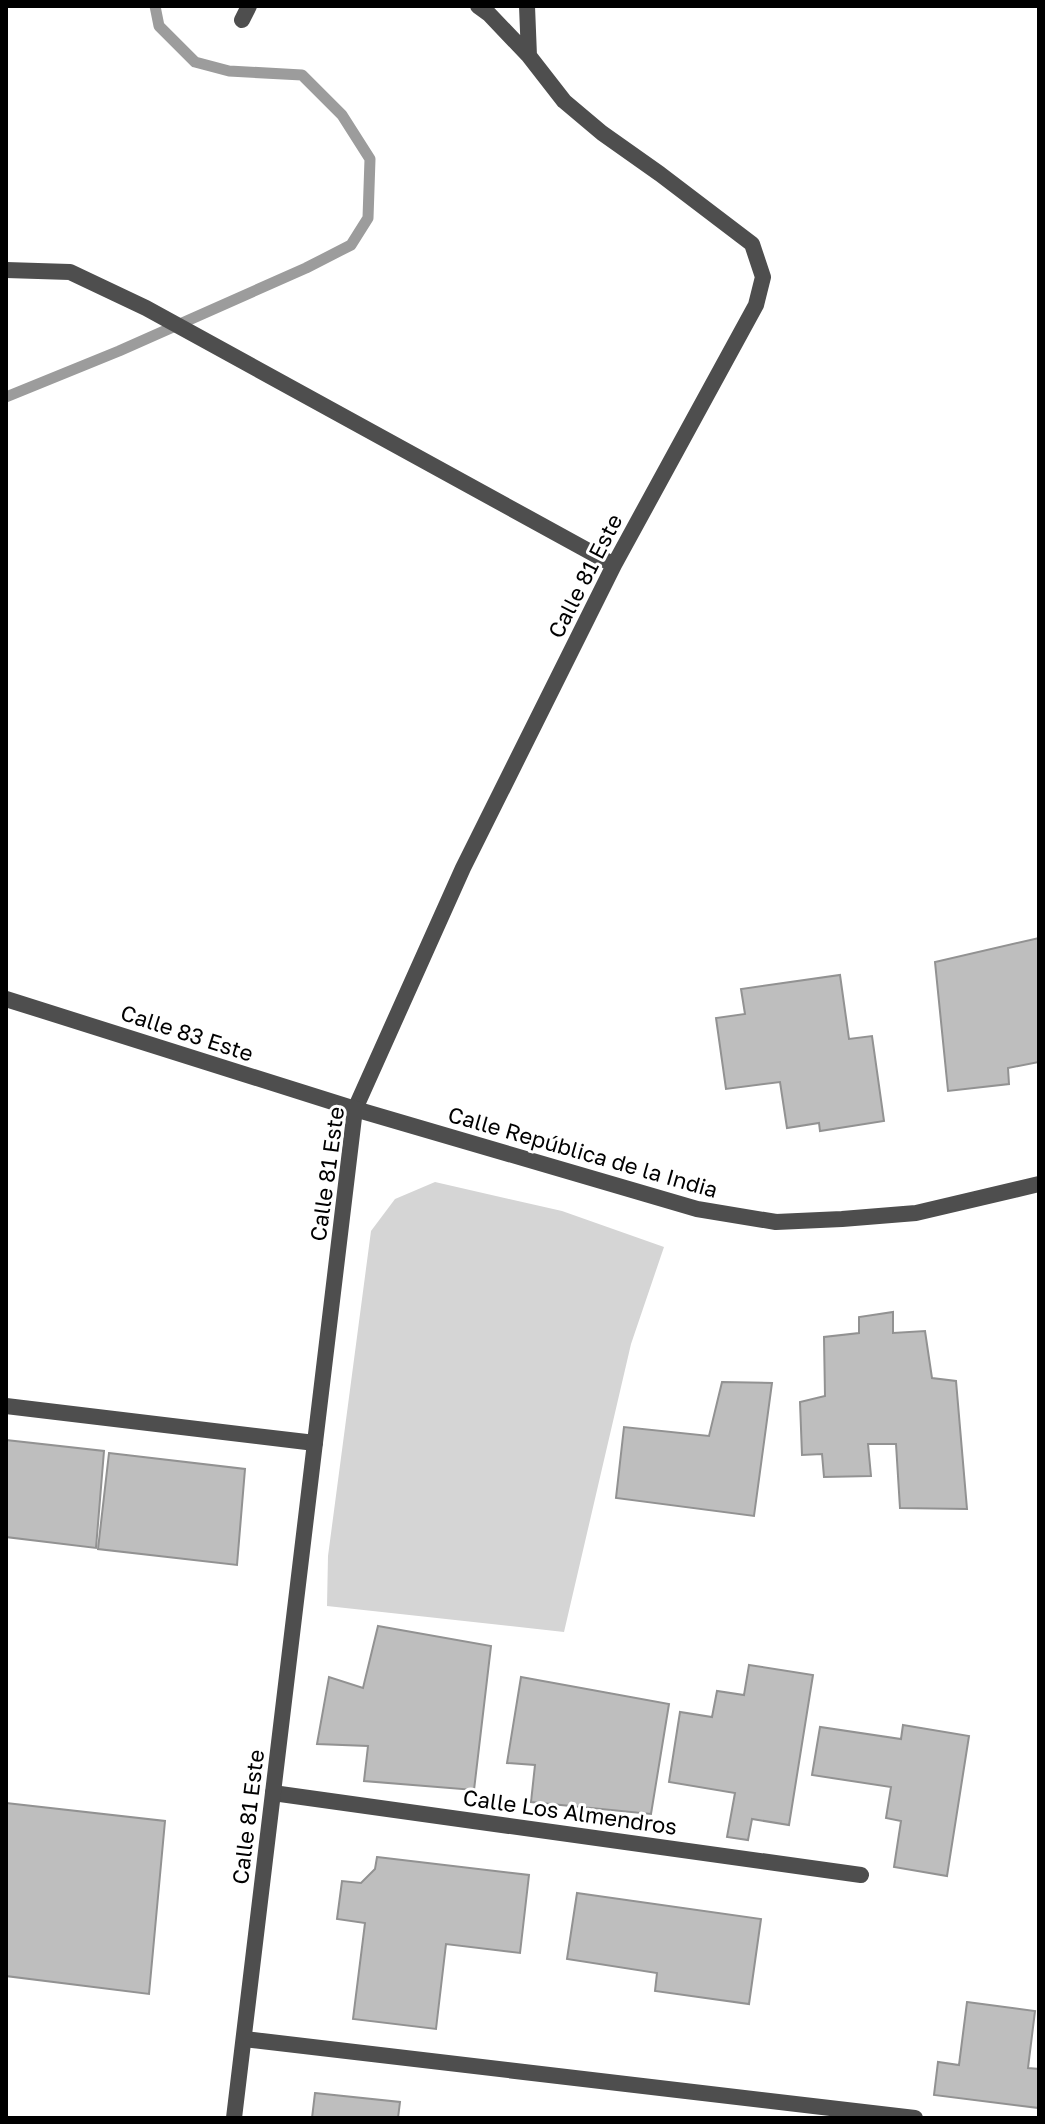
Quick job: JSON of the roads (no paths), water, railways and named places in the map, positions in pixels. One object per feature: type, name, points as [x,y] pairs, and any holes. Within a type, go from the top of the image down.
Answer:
[{"type":"street","points":[[478,6],[529,56]]},
{"type":"street","points":[[527,6],[529,56]]},
{"type":"street","name":"Calle 81 Este","points":[[234,2118],[355,1109],[463,868],[614,565],[756,305],[763,277],[752,244],[564,101],[529,56]]},
{"type":"street","points":[[6,270],[70,272],[146,308],[614,565]]},
{"type":"street","name":"Calle 83 Este","points":[[6,999],[355,1109]]},
{"type":"street","name":"Calle República de la India","points":[[355,1109],[697,1209],[776,1222],[916,1213],[1039,1184]]},
{"type":"street","points":[[6,1406],[315,1443]]},
{"type":"street","name":"Calle Los Almendros","points":[[273,1793],[861,1875]]},
{"type":"street","points":[[244,2039],[915,2118]]},
{"type":"waterway","points":[[6,397],[306,268],[351,245],[368,218],[370,159],[342,115],[302,75],[229,71],[195,62],[159,26],[155,6]]}]
